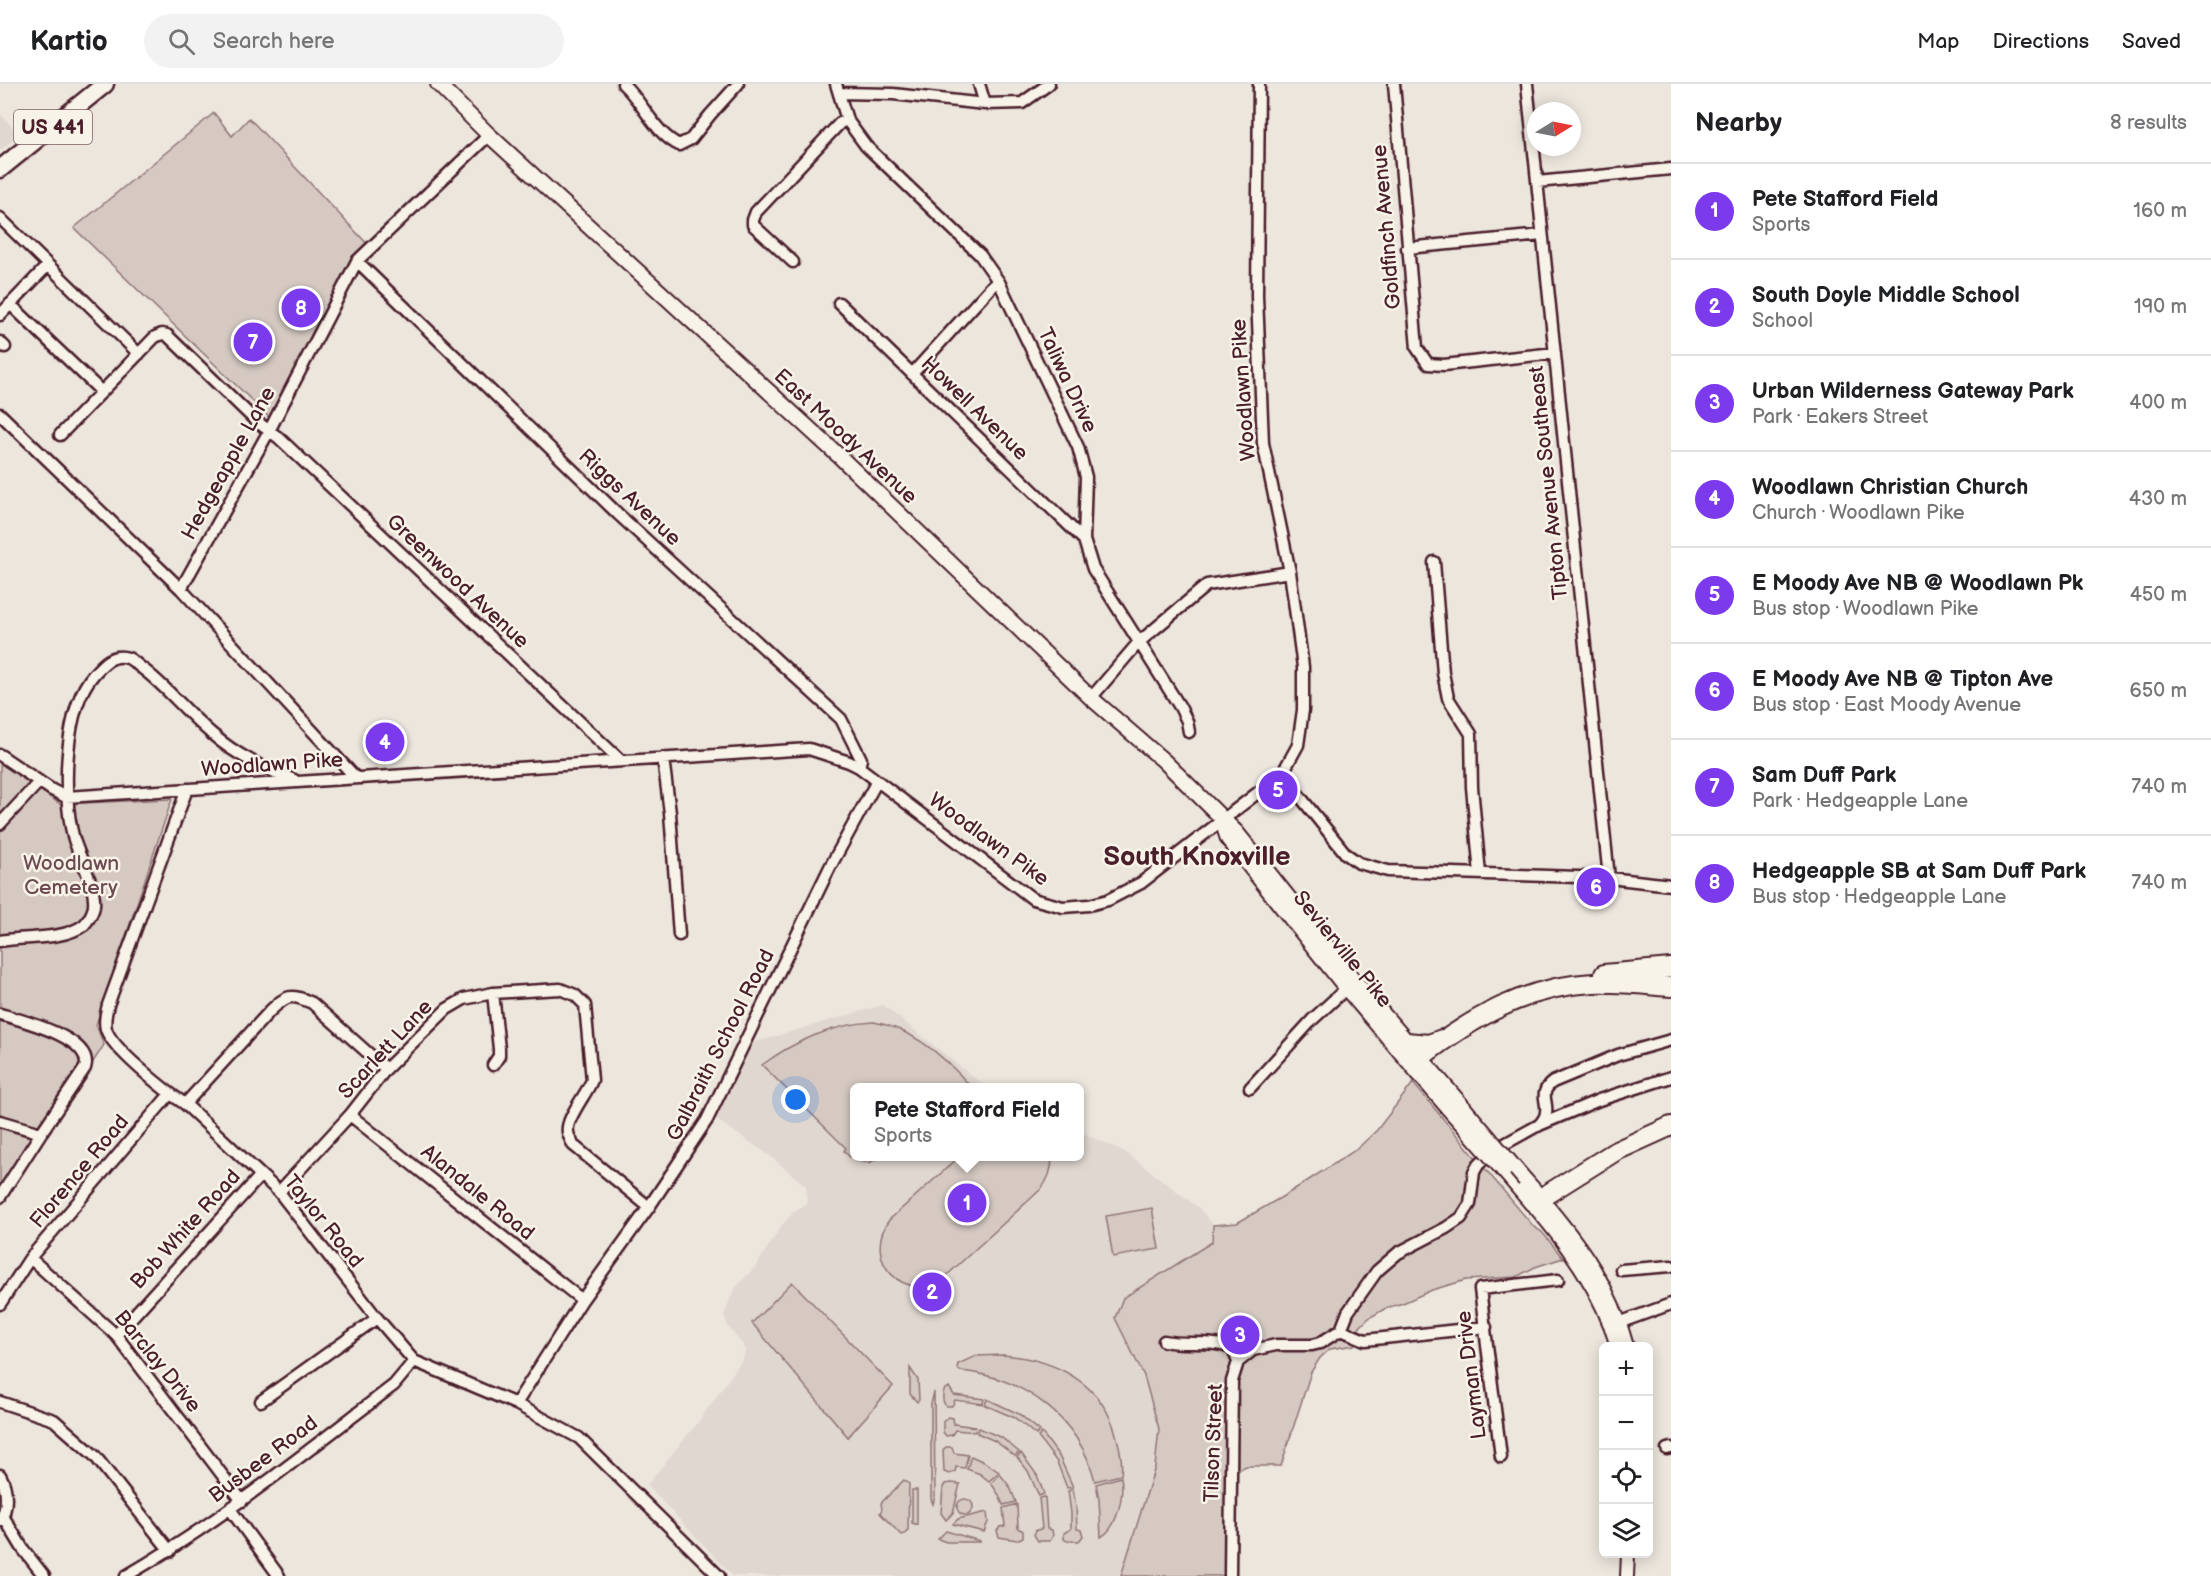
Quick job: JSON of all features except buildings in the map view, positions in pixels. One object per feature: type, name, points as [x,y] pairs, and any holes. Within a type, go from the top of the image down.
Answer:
[{"type":"highway","name":"US 441","points":[[0,169],[105,84]]},
{"type":"highway","points":[[1416,1062],[1454,1034],[1498,1008],[1573,980],[1671,968]]},
{"type":"highway","points":[[1550,989],[1591,983],[1671,987]]},
{"type":"highway","points":[[1406,1042],[1429,1044],[1454,1034]]},
{"type":"highway","points":[[1537,1201],[1616,1151],[1671,1126]]},
{"type":"main road","name":"East Moody Avenue","points":[[438,84],[489,135],[838,455],[1091,698],[1164,761],[1222,821]]},
{"type":"main road","name":"Sevierville Pike","points":[[1222,821],[1237,833],[1350,984],[1453,1104],[1525,1180],[1537,1201]]},
{"type":"main road","name":"Sevierville Pike","points":[[1350,984],[1406,1042],[1416,1062]]},
{"type":"main road","name":"Sevierville Pike","points":[[1453,1104],[1504,1171],[1537,1201]]},
{"type":"street","points":[[623,84],[636,96],[668,140],[679,145],[691,139],[738,84]]},
{"type":"street","points":[[979,84],[985,104]]},
{"type":"street","points":[[837,89],[985,104],[1022,103],[1049,84]]},
{"type":"street","name":"Woodlawn Pike","points":[[66,797],[809,749],[849,762],[859,768],[1033,899],[1063,907],[1089,905],[1108,900],[1141,883],[1282,774],[1298,745],[1303,710],[1303,666],[1290,572],[1263,442],[1257,296],[1259,84]]},
{"type":"street","name":"Goldfinch Avenue","points":[[1394,84],[1417,348],[1428,364],[1444,365],[1555,353]]},
{"type":"street","name":"Tipton Avenue Southeast","points":[[1527,84],[1609,878]]},
{"type":"street","name":"Taliwa Drive","points":[[837,89],[847,120],[866,146],[980,255],[999,282],[1078,447],[1086,477],[1084,540],[1093,569],[1180,707],[1187,721],[1189,732]]},
{"type":"street","points":[[793,262],[753,225],[756,212],[840,123],[847,120]]},
{"type":"street","name":"Hedgeapple Lane","points":[[181,589],[269,431],[357,261],[489,135]]},
{"type":"street","points":[[1537,182],[1671,169]]},
{"type":"street","points":[[0,218],[139,354],[60,435]]},
{"type":"street","points":[[1407,248],[1542,235]]},
{"type":"street","name":"Riggs Avenue","points":[[357,261],[618,514],[841,719],[861,759],[859,768]]},
{"type":"street","points":[[0,315],[47,266]]},
{"type":"street","points":[[912,374],[992,286],[999,282]]},
{"type":"street","name":"Howell Avenue","points":[[839,303],[1084,540]]},
{"type":"street","points":[[10,304],[102,392]]},
{"type":"street","name":"Greenwood Avenue","points":[[139,354],[155,337],[166,335],[247,413],[288,446],[620,760]]},
{"type":"street","points":[[0,414],[181,589],[356,778]]},
{"type":"street","points":[[1434,562],[1443,673],[1448,698],[1471,734],[1472,787],[1480,874]]},
{"type":"street","points":[[1091,698],[1138,643],[1207,585],[1290,572]]},
{"type":"street","points":[[0,941],[70,933],[86,923],[94,906],[92,891],[73,836],[66,797],[71,724],[85,684],[106,660],[128,658],[163,684],[212,734],[250,762],[298,782]]},
{"type":"street","points":[[0,754],[39,782],[66,797]]},
{"type":"street","points":[[663,758],[680,935]]},
{"type":"street","points":[[1282,774],[1339,847],[1359,863],[1388,871],[1609,878],[1671,885]]},
{"type":"street","name":"Galbraith School Road","points":[[516,1404],[582,1300],[649,1207],[707,1120],[830,867],[877,781]]},
{"type":"street","points":[[0,824],[39,782]]},
{"type":"street","name":"Taylor Road","points":[[187,789],[108,1005],[105,1019],[106,1030],[113,1043],[170,1094],[185,1104],[279,1192],[377,1318],[414,1361],[516,1404],[579,1438],[719,1576]]},
{"type":"street","points":[[1250,1088],[1312,1020],[1350,984]]},
{"type":"street","name":"Scarlett Lane","points":[[279,1192],[350,1115],[386,1069],[447,1009],[464,999],[493,993],[560,989],[576,995],[585,1005],[592,1080],[567,1131],[573,1145],[649,1207]]},
{"type":"street","points":[[493,993],[499,1049],[499,1056],[493,1065]]},
{"type":"street","points":[[185,1104],[270,1011],[285,998],[292,996],[312,1003],[386,1069]]},
{"type":"street","points":[[0,1014],[54,1030],[76,1046],[86,1056],[87,1061],[86,1068],[0,1197]]},
{"type":"street","points":[[1537,1126],[1545,1118],[1548,1109],[1544,1092],[1546,1087],[1553,1082],[1618,1055],[1671,1040]]},
{"type":"street","points":[[1486,1327],[1365,1340],[1341,1330],[1348,1312],[1377,1270],[1398,1253],[1461,1218],[1470,1204],[1474,1172],[1483,1158],[1502,1144],[1537,1126],[1616,1094],[1671,1077]]},
{"type":"street","name":"Florence Road","points":[[0,1304],[30,1258],[170,1094]]},
{"type":"street","points":[[1548,1109],[1553,1113],[1565,1115]]},
{"type":"street","name":"Alandale Road","points":[[350,1115],[582,1300]]},
{"type":"street","points":[[0,1121],[41,1133]]},
{"type":"street","name":"Bob White Road","points":[[116,1335],[260,1176]]},
{"type":"street","name":"Sevierville Pike","points":[[1537,1201],[1586,1255],[1601,1278],[1616,1324],[1625,1342]]},
{"type":"street","name":"Barclay Drive","points":[[30,1258],[116,1335],[242,1501]]},
{"type":"street","points":[[1621,1270],[1671,1266]]},
{"type":"street","name":"Layman Drive","points":[[1501,1457],[1480,1289],[1558,1280]]},
{"type":"street","points":[[1616,1324],[1671,1304]]},
{"type":"street","points":[[261,1401],[377,1318]]},
{"type":"street","name":"Sevierville Pike","points":[[1616,1324],[1617,1342]]},
{"type":"street","name":"Tilson Street","points":[[1230,1576],[1232,1381],[1238,1362],[1253,1350],[1276,1345],[1312,1345],[1341,1330]]},
{"type":"street","points":[[1164,1341],[1177,1344],[1223,1344],[1233,1349],[1238,1362]]},
{"type":"street","name":"Busbee Road","points":[[126,1576],[170,1551],[242,1501],[394,1385],[414,1361]]},
{"type":"street","points":[[0,1402],[54,1420],[95,1456],[170,1551]]},
{"type":"street","points":[[0,1475],[6,1503],[2,1518],[44,1576]]},
{"type":"street","points":[[230,1509],[279,1576]]},
{"type":"street","points":[[1628,1576],[1629,1558]]},
{"type":"shaded area","points":[[0,114],[19,134],[0,151]]},
{"type":"shaded area","points":[[883,1005],[981,1083],[850,1083],[850,1161],[1084,1161],[1084,1134],[1125,1152],[1199,1208],[1213,1225],[1212,1242],[1123,1298],[1115,1318],[1144,1376],[1159,1429],[1155,1467],[1121,1576],[733,1576],[647,1485],[700,1420],[743,1359],[746,1349],[729,1328],[724,1315],[730,1299],[736,1287],[756,1266],[782,1225],[796,1210],[807,1204],[806,1186],[769,1155],[717,1120],[715,1116],[752,1043]]},
{"type":"green space","points":[[214,113],[232,136],[249,118],[371,248],[357,261],[274,422],[74,228]]},
{"type":"green space","name":"Woodlawn Cemetery","points":[[0,763],[60,804],[172,799],[96,1025],[104,1045],[0,1206]]},
{"type":"green space","points":[[874,1022],[916,1038],[940,1056],[967,1083],[850,1083],[850,1157],[844,1151],[846,1148],[762,1065],[801,1041],[829,1030]]},
{"type":"green space","points":[[1413,1083],[1534,1227],[1542,1232],[1563,1258],[1535,1267],[1516,1277],[1466,1280],[1386,1308],[1369,1318],[1360,1327],[1354,1345],[1330,1349],[1320,1358],[1311,1372],[1281,1466],[1246,1466],[1236,1471],[1233,1576],[1121,1576],[1155,1467],[1159,1429],[1144,1376],[1115,1318],[1123,1298],[1212,1242],[1213,1225],[1237,1223],[1357,1149],[1377,1130]]},
{"type":"green space","points":[[955,1161],[1052,1161],[1049,1175],[1040,1190],[945,1277],[930,1285],[915,1286],[902,1282],[884,1263],[880,1250],[882,1235],[889,1220]]},
{"type":"green space","points":[[1152,1208],[1159,1249],[1113,1257],[1106,1216]]},
{"type":"green space","points":[[792,1282],[893,1386],[848,1437],[752,1323]]},
{"type":"green space","points":[[1003,1355],[1041,1362],[1075,1377],[1089,1389],[1101,1402],[1111,1419],[1120,1451],[1121,1475],[1095,1481],[1087,1458],[1076,1438],[1046,1405],[1006,1382],[960,1371],[957,1368],[958,1364],[976,1356]]},
{"type":"green space","points":[[910,1368],[918,1380],[919,1400],[917,1402],[910,1394]]},
{"type":"green space","points":[[949,1387],[954,1395],[984,1399],[983,1404],[955,1400],[952,1406],[946,1406],[943,1395],[945,1389]]},
{"type":"green space","points":[[934,1392],[935,1496],[933,1504],[931,1499],[931,1404]]},
{"type":"green space","points":[[987,1399],[1019,1414],[1040,1431],[1036,1435],[1015,1418],[985,1405]]},
{"type":"green space","points":[[948,1417],[953,1418],[954,1424],[976,1427],[975,1432],[955,1430],[952,1435],[946,1436],[943,1432],[943,1421]]},
{"type":"green space","points":[[979,1428],[1002,1438],[1019,1452],[1015,1456],[995,1441],[977,1433]]},
{"type":"green space","points":[[1042,1433],[1059,1456],[1073,1487],[1067,1488],[1057,1462],[1038,1437]]},
{"type":"green space","points":[[946,1447],[952,1447],[954,1453],[968,1455],[965,1468],[956,1467],[955,1472],[949,1474],[944,1472],[943,1450]]},
{"type":"green space","points":[[1021,1453],[1037,1475],[1044,1494],[1039,1496],[1028,1471],[1017,1457]]},
{"type":"green space","points":[[971,1456],[999,1472],[989,1481],[980,1474],[967,1469]]},
{"type":"green space","points":[[1000,1474],[1010,1487],[1016,1502],[1003,1505],[991,1483]]},
{"type":"green space","points":[[1121,1477],[1122,1492],[1116,1519],[1107,1533],[1101,1537],[1096,1484]]},
{"type":"green space","points":[[904,1480],[909,1484],[908,1530],[901,1535],[880,1513],[881,1503]]},
{"type":"green space","points":[[951,1483],[960,1484],[953,1513],[946,1520],[941,1513],[943,1487]]},
{"type":"green space","points":[[1073,1489],[1077,1529],[1081,1530],[1083,1536],[1079,1541],[1067,1541],[1064,1539],[1064,1533],[1071,1529],[1068,1491]]},
{"type":"green space","points":[[912,1490],[917,1490],[917,1525],[912,1523]]},
{"type":"green space","points":[[1045,1497],[1047,1529],[1052,1530],[1053,1536],[1050,1541],[1038,1541],[1034,1535],[1036,1530],[1042,1529],[1039,1498]]},
{"type":"green space","points":[[965,1499],[971,1501],[973,1507],[971,1513],[965,1515],[959,1513],[957,1507],[959,1501]]},
{"type":"green space","points":[[1017,1504],[1018,1528],[1023,1531],[1023,1537],[1017,1540],[999,1537],[997,1531],[1000,1527],[1005,1526],[1003,1508]]},
{"type":"green space","points":[[987,1512],[988,1522],[984,1532],[953,1524],[958,1519]]},
{"type":"green space","points":[[946,1531],[980,1542],[946,1542],[938,1539]]},
{"type":"place","name":"Hedgeapple SB at Sam Duff Park","points":[[301,308]]},
{"type":"place","name":"Sam Duff Park","points":[[253,342]]},
{"type":"place","name":"Woodlawn Christian Church","points":[[385,742]]},
{"type":"place","name":"E Moody Ave NB @ Woodlawn Pk","points":[[1278,790]]},
{"type":"place","name":"E Moody Ave NB @ Tipton Ave","points":[[1596,887]]},
{"type":"place","name":"Pete Stafford Field","points":[[967,1203]]},
{"type":"place","name":"South Doyle Middle School","points":[[932,1292]]},
{"type":"place","name":"Urban Wilderness Gateway Park","points":[[1240,1335]]},
{"type":"district","name":"South Knoxville","points":[[1197,856]]}]
